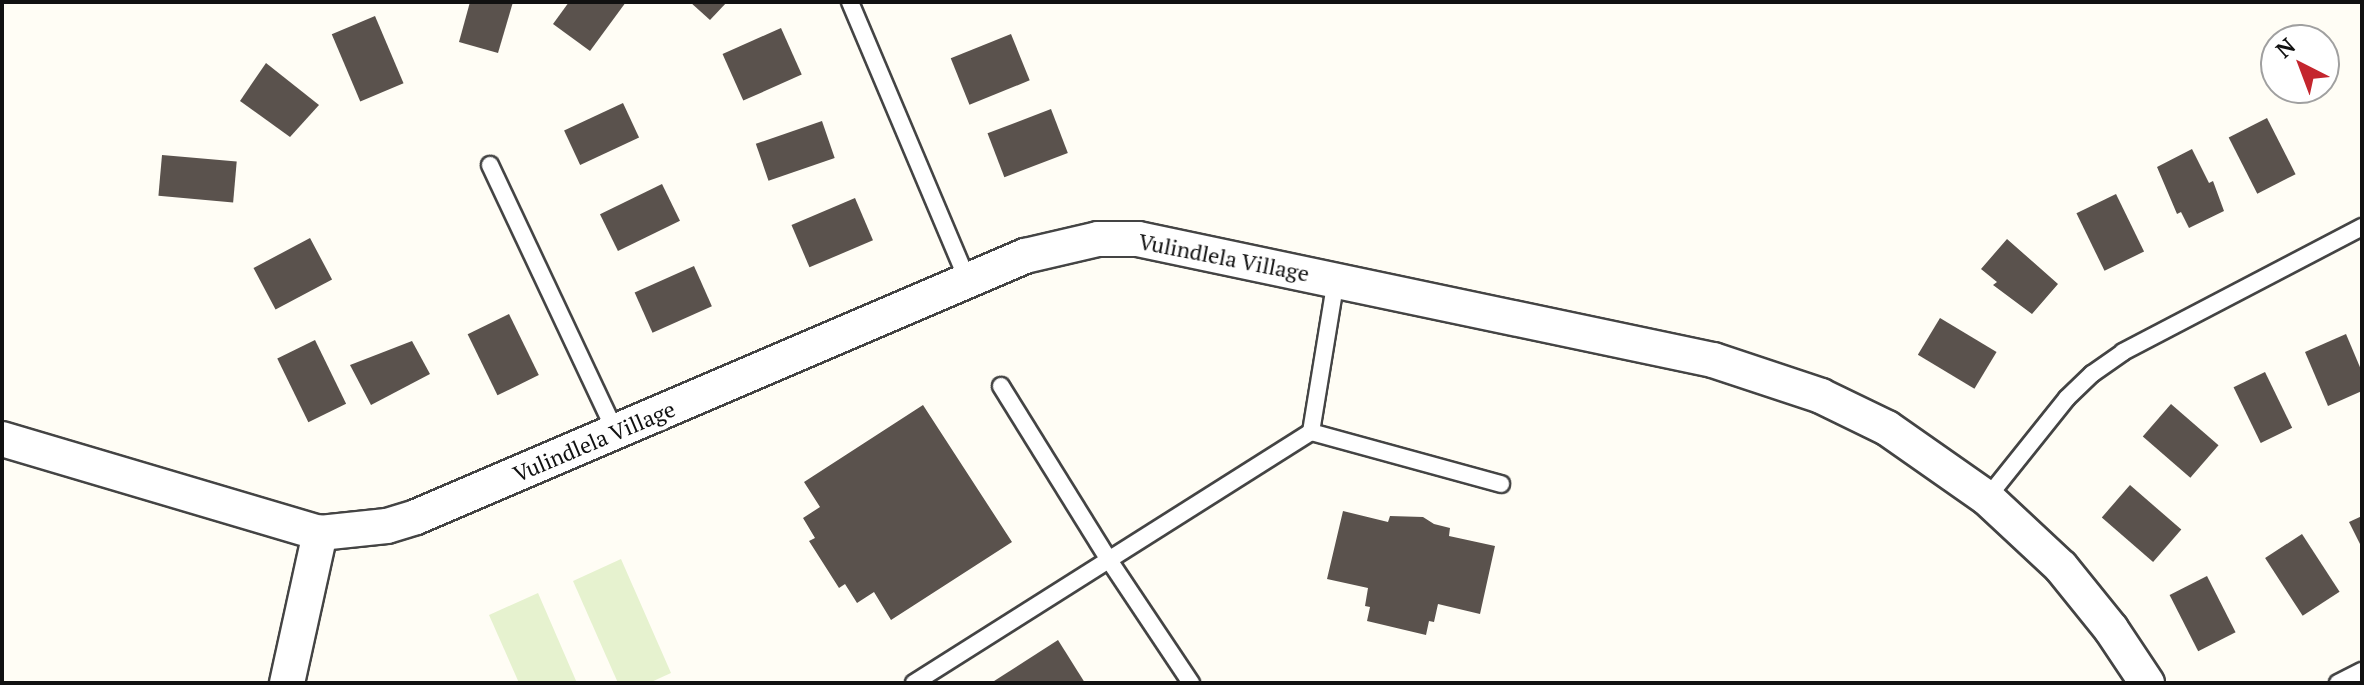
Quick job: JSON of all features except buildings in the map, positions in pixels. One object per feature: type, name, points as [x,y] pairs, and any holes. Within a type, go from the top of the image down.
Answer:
[{"type":"street","name":"Vulindlela Village","points":[[2,439],[320,533],[387,526],[416,517],[1025,256],[1061,245],[1138,239],[1713,360],[1821,396],[1887,428],[1987,498],[2061,567],[2111,629],[2147,683]]},
{"type":"street","points":[[287,683],[320,533]]},
{"type":"lane","points":[[850,2],[968,281]]},
{"type":"lane","points":[[490,165],[615,431]]},
{"type":"lane","points":[[1987,498],[2067,398],[2092,374],[2123,352],[2362,227]]},
{"type":"lane","points":[[1311,432],[1336,279]]},
{"type":"lane","points":[[1001,386],[1109,560],[1191,683]]},
{"type":"lane","points":[[914,683],[1311,432],[1501,484]]},
{"type":"lane","points":[[2338,683],[2362,671]]},
{"type":"green space","points":[[621,559],[671,673],[649,683],[618,683],[573,581]]},
{"type":"green space","points":[[538,593],[577,683],[519,683],[489,615]]}]
